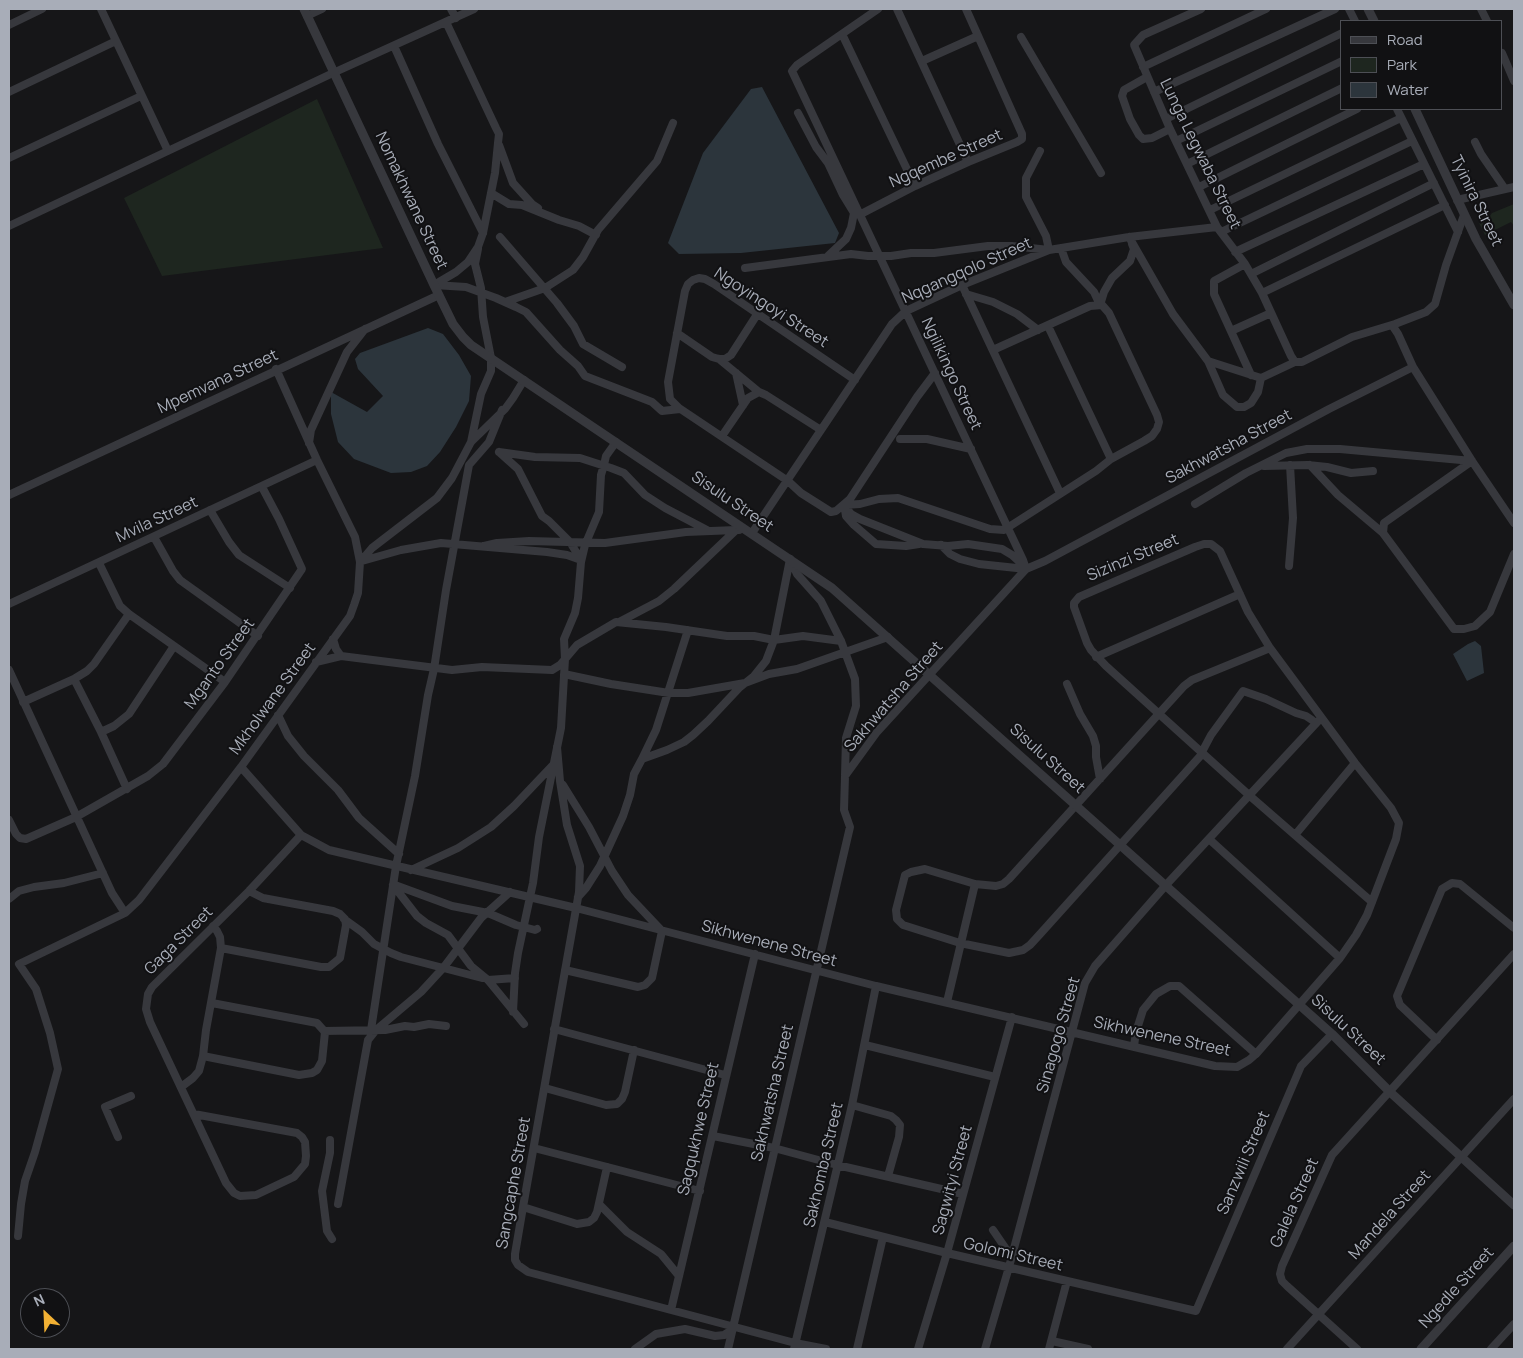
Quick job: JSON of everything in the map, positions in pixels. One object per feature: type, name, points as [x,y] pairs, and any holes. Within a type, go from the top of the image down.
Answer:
[{"type":"street","points":[[9,25],[42,9]]},
{"type":"street","points":[[101,9],[168,152]]},
{"type":"street","points":[[305,12],[322,9]]},
{"type":"street","points":[[451,9],[456,18]]},
{"type":"street","points":[[9,226],[474,9]]},
{"type":"street","points":[[878,9],[842,34],[914,186]]},
{"type":"street","points":[[897,9],[968,162]]},
{"type":"street","name":"Ngqembe Street","points":[[860,214],[914,186],[1022,139],[1022,134],[966,9]]},
{"type":"street","name":"Lunga Legwaba Street","points":[[1202,9],[1143,34],[1134,45],[1170,129],[1219,230],[1245,264],[1262,293],[1290,356],[1295,362]]},
{"type":"street","points":[[1143,67],[1266,9]]},
{"type":"street","points":[[1154,92],[1335,9]]},
{"type":"street","points":[[1348,9],[1354,20]]},
{"type":"street","name":"Nomakhwane Street","points":[[305,12],[453,324],[463,337],[524,380]]},
{"type":"street","points":[[360,561],[372,548],[437,498],[452,478],[471,442],[481,394],[491,371],[491,358],[476,264],[499,134],[446,22]]},
{"type":"street","name":"Ngilikingo Street","points":[[842,34],[792,70],[1026,569]]},
{"type":"street","points":[[1166,118],[1340,34]]},
{"type":"street","points":[[922,61],[978,36]]},
{"type":"street","points":[[1021,37],[1101,173]]},
{"type":"street","points":[[9,92],[116,41]]},
{"type":"street","points":[[394,46],[438,144],[482,234]]},
{"type":"street","points":[[1503,56],[1514,81]]},
{"type":"street","points":[[1176,141],[1340,62]]},
{"type":"street","points":[[1147,77],[1124,90],[1122,96],[1130,119],[1143,139],[1152,138],[1170,129]]},
{"type":"street","points":[[1187,164],[1340,89]]},
{"type":"street","points":[[9,158],[141,96]]},
{"type":"street","points":[[1199,187],[1355,110]]},
{"type":"street","points":[[1397,110],[1458,232]]},
{"type":"street","name":"Tyinira Street","points":[[1415,110],[1464,215],[1514,304]]},
{"type":"street","points":[[798,113],[816,147],[828,163],[854,213],[846,240],[827,257]]},
{"type":"street","points":[[1210,210],[1401,118]]},
{"type":"street","points":[[505,302],[545,288],[573,270],[596,234],[656,161],[674,123]]},
{"type":"street","name":"Nqgangqolo Street","points":[[749,531],[788,481],[892,324],[906,311],[962,285],[1049,250],[1129,237],[1219,230],[1412,141]]},
{"type":"street","points":[[1475,142],[1505,189]]},
{"type":"street","points":[[498,143],[514,183],[532,204],[547,215]]},
{"type":"street","points":[[745,268],[852,254],[880,256],[996,246],[1049,250],[1046,236],[1026,197],[1026,178],[1040,151]]},
{"type":"street","points":[[1235,252],[1424,164]]},
{"type":"street","points":[[1251,274],[1434,183]]},
{"type":"street","points":[[1457,200],[1514,187]]},
{"type":"street","points":[[490,193],[509,204],[522,205],[596,234]]},
{"type":"street","points":[[1262,293],[1445,205]]},
{"type":"street","points":[[1208,361],[1261,378],[1295,362],[1302,362],[1352,337],[1426,312],[1435,304],[1446,265],[1464,215]]},
{"type":"street","points":[[500,237],[545,288],[574,326],[583,344],[622,367]]},
{"type":"street","points":[[1100,305],[1104,292],[1112,278],[1130,261],[1134,249],[1129,237]]},
{"type":"street","points":[[1129,237],[1173,314],[1208,361],[1223,395],[1237,407],[1244,407],[1251,403],[1258,392],[1261,378]]},
{"type":"street","points":[[434,285],[456,272],[468,262],[478,247]]},
{"type":"street","points":[[1061,248],[1066,262],[1094,292],[1100,305]]},
{"type":"street","points":[[1245,264],[1214,281],[1214,294],[1251,375]]},
{"type":"street","name":"Ngoyingoyi Street","points":[[844,505],[831,512],[801,493],[788,481],[680,408],[670,399],[668,382],[685,291],[688,284],[693,280],[705,279],[714,284],[855,380]]},
{"type":"street","points":[[434,285],[466,287],[526,312],[586,376],[652,402],[662,411],[680,408]]},
{"type":"street","points":[[962,285],[1060,493]]},
{"type":"street","points":[[966,294],[993,302],[1017,314],[1038,330]]},
{"type":"street","name":"Mpemvana Street","points":[[9,495],[276,369],[439,295]]},
{"type":"street","points":[[844,505],[898,498],[990,529],[1004,530],[1007,526],[1096,471],[1111,459],[1152,436],[1157,429],[1159,422],[1157,415],[1106,308],[1100,305],[1090,306],[993,350]]},
{"type":"street","points":[[1231,331],[1271,313]]},
{"type":"street","points":[[719,359],[725,359],[731,355],[758,314]]},
{"type":"street","points":[[1392,325],[1413,367],[1472,461],[1514,523]]},
{"type":"street","points":[[1048,326],[1111,459]]},
{"type":"street","points":[[309,443],[311,430],[347,352],[365,328]]},
{"type":"street","points":[[677,333],[719,359],[759,392],[766,394],[821,430]]},
{"type":"street","name":"Sakhwatsha Street","points":[[728,1349],[850,826],[844,810],[845,776],[877,732],[1026,569],[1046,561],[1329,409],[1413,367]]},
{"type":"street","name":"Mkholwane Street","points":[[18,1236],[25,1181],[58,1070],[50,1033],[36,989],[19,964],[125,913],[139,900],[241,767],[350,616],[358,593],[360,561],[355,537],[309,443],[276,369]]},
{"type":"street","points":[[736,372],[743,405]]},
{"type":"street","points":[[844,505],[850,499],[916,396],[935,372]]},
{"type":"street","points":[[471,442],[514,398],[524,380]]},
{"type":"street","name":"Sisulu Street","points":[[524,380],[832,588],[1332,1034],[1390,1092],[1514,1205]]},
{"type":"street","points":[[722,436],[748,398],[759,392]]},
{"type":"street","points":[[374,1030],[383,949],[396,866],[415,776],[469,465],[489,442],[502,410]]},
{"type":"street","points":[[900,439],[927,439],[971,449]]},
{"type":"street","points":[[513,1012],[515,978],[523,927],[561,728],[565,659],[564,639],[575,613],[581,560],[599,512],[601,475],[606,456],[616,442]]},
{"type":"street","points":[[1195,504],[1286,453],[1307,449],[1340,449],[1472,461]]},
{"type":"street","points":[[581,560],[568,541],[549,520],[542,516],[518,469],[500,452],[536,457],[580,458],[604,465],[624,473],[645,495],[707,530]]},
{"type":"street","name":"Mvila Street","points":[[9,604],[317,460]]},
{"type":"street","points":[[1383,533],[1384,523],[1472,461]]},
{"type":"street","points":[[1289,566],[1293,518],[1290,465]]},
{"type":"street","points":[[1258,467],[1310,465],[1351,472],[1373,471]]},
{"type":"street","points":[[1310,465],[1338,495],[1383,533],[1454,629],[1475,626],[1490,612],[1514,554]]},
{"type":"street","name":"Mganto Street","points":[[9,820],[16,834],[20,838],[26,839],[76,817],[127,789],[163,764],[258,636],[302,569],[262,487]]},
{"type":"street","points":[[844,505],[851,514],[860,519],[923,544]]},
{"type":"street","points":[[844,505],[846,516],[876,544],[906,546],[968,544],[1002,548],[1016,558],[1026,569]]},
{"type":"street","points":[[210,510],[239,555],[290,588]]},
{"type":"street","points":[[484,546],[497,543],[568,541],[605,543],[707,530],[749,531]]},
{"type":"street","points":[[316,662],[341,656],[434,669],[452,670],[482,667],[552,670],[577,645],[594,634],[659,601],[736,530]]},
{"type":"street","points":[[154,537],[173,572],[180,580],[258,636]]},
{"type":"street","points":[[360,561],[423,545],[441,543],[546,552],[567,555],[581,560]]},
{"type":"street","name":"Sizinzi Street","points":[[1298,1005],[1340,958],[1363,924],[1372,902],[1396,838],[1399,824],[1392,808],[1355,763],[1270,648],[1248,612],[1220,551],[1211,544],[1204,544],[1085,594],[1076,600],[1074,607],[1087,643],[1096,657],[1250,796],[1372,902]]},
{"type":"street","points":[[941,545],[960,560],[1026,569]]},
{"type":"street","points":[[642,759],[684,742],[708,721],[766,661],[774,640],[790,559]]},
{"type":"street","points":[[790,559],[797,574],[821,601],[841,641],[854,678],[856,706],[846,738],[845,776]]},
{"type":"street","points":[[99,563],[120,606],[225,682]]},
{"type":"street","points":[[1096,657],[1240,594]]},
{"type":"street","points":[[23,702],[87,672],[129,614]]},
{"type":"street","points":[[619,622],[727,636],[754,636],[774,640],[803,636],[841,641]]},
{"type":"street","points":[[578,897],[600,866],[623,816],[634,774],[656,730],[688,630]]},
{"type":"street","points":[[564,674],[596,682],[668,693],[688,693],[745,683],[769,674],[797,670],[888,637]]},
{"type":"street","points":[[333,639],[336,649],[341,656]]},
{"type":"street","points":[[101,732],[114,726],[129,714],[174,646]]},
{"type":"street","points":[[1270,648],[1192,680],[1184,686],[1009,879],[996,886],[975,884],[925,870],[911,872],[905,875],[896,910],[897,919],[903,925],[960,943],[1009,953],[1023,950],[1030,946],[1203,752],[1211,735],[1243,691],[1312,720]]},
{"type":"street","points":[[9,670],[112,893],[125,913]]},
{"type":"street","points":[[74,679],[127,789]]},
{"type":"street","points":[[1067,684],[1080,714],[1093,736],[1100,779]]},
{"type":"street","points":[[278,715],[288,736],[304,756],[338,790],[359,818],[399,854]]},
{"type":"street","name":"Sinagogo Street","points":[[985,1349],[1010,1267],[1085,982],[1166,885],[1321,718]]},
{"type":"street","name":"Sangcaphe Street","points":[[558,747],[560,782],[567,825],[580,866],[578,897],[522,1207],[515,1260],[521,1268],[528,1272],[671,1310],[794,1346],[826,1349]]},
{"type":"street","points":[[1295,835],[1355,763]]},
{"type":"street","points":[[411,870],[458,848],[491,827],[553,765]]},
{"type":"street","name":"Sikhwenene Street","points":[[241,767],[301,836],[329,850],[576,908],[876,986],[1223,1067],[1236,1067],[1249,1060],[1298,1005]]},
{"type":"street","points":[[560,782],[579,810],[612,871],[628,896],[662,931],[652,978],[645,985],[638,987],[565,970]]},
{"type":"street","name":"Gaga Street","points":[[194,1114],[296,1133],[305,1142],[305,1164],[294,1177],[256,1195],[240,1196],[234,1193],[226,1183],[150,1022],[146,1009],[148,994],[152,987],[249,891],[301,836]]},
{"type":"street","points":[[1209,839],[1340,958]]},
{"type":"street","points":[[9,898],[19,891],[34,887],[72,881],[103,873]]},
{"type":"street","points":[[1436,1040],[1400,1006],[1397,996],[1442,889],[1452,883],[1460,884],[1514,928]]},
{"type":"street","points":[[946,1002],[975,884]]},
{"type":"street","points":[[393,885],[452,906],[488,913],[523,927],[537,929]]},
{"type":"street","points":[[393,885],[418,916],[426,923],[448,935],[471,966],[487,980],[524,1024]]},
{"type":"street","points":[[249,891],[264,898],[340,914],[374,944],[401,957],[487,980],[515,978]]},
{"type":"street","points":[[338,1204],[354,1126],[368,1040],[374,1030],[421,992],[444,968],[481,918],[510,892]]},
{"type":"street","points":[[221,948],[321,967],[330,967],[336,963],[342,953],[346,925],[344,918]]},
{"type":"street","points":[[181,1087],[199,1071],[203,1056],[207,1022],[221,948],[220,937],[212,926]]},
{"type":"street","name":"Sagqukhwe Street","points":[[671,1310],[755,954]]},
{"type":"street","name":"Galela Street","points":[[1357,1349],[1282,1281],[1280,1274],[1282,1266],[1332,1154],[1514,954]]},
{"type":"street","name":"Sakhomba Street","points":[[794,1346],[852,1105],[876,986]]},
{"type":"street","points":[[1134,1046],[1143,1010],[1156,994],[1170,986],[1179,986],[1256,1054]]},
{"type":"street","points":[[203,1056],[306,1075],[317,1070],[322,1061],[326,1039],[324,1031],[317,1023],[311,1021],[212,1003]]},
{"type":"street","name":"Sagwityi Street","points":[[918,1349],[947,1253],[1012,1017]]},
{"type":"street","points":[[324,1031],[385,1030],[430,1024],[446,1026]]},
{"type":"street","points":[[554,1028],[726,1075]]},
{"type":"street","name":"Sanzwili Street","points":[[1196,1311],[1301,1066],[1332,1034]]},
{"type":"street","points":[[865,1045],[995,1077]]},
{"type":"street","points":[[544,1088],[606,1105],[617,1104],[625,1092],[634,1050]]},
{"type":"street","points":[[118,1137],[104,1107],[131,1096]]},
{"type":"street","name":"Mandela Street","points":[[1287,1349],[1514,1099]]},
{"type":"street","points":[[852,1105],[890,1116],[900,1125],[899,1137],[888,1176]]},
{"type":"street","points":[[713,1136],[774,1148],[837,1165],[963,1194]]},
{"type":"street","points":[[330,1140],[330,1153],[322,1191],[327,1230],[332,1239]]},
{"type":"street","points":[[534,1148],[700,1191]]},
{"type":"street","points":[[522,1207],[577,1224],[583,1224],[594,1218],[607,1167]]},
{"type":"street","points":[[599,1204],[627,1232],[661,1254],[679,1276]]},
{"type":"street","name":"Golomi Street","points":[[825,1222],[947,1253],[1196,1311]]},
{"type":"street","points":[[993,1230],[1006,1248],[1013,1254]]},
{"type":"street","points":[[857,1349],[884,1237]]},
{"type":"street","name":"Ngedle Street","points":[[1421,1349],[1513,1251]]},
{"type":"street","points":[[1050,1349],[1067,1281]]},
{"type":"street","points":[[1490,1349],[1514,1324]]},
{"type":"street","points":[[635,1349],[656,1334],[685,1329],[715,1336],[724,1335],[733,1328]]},
{"type":"street","points":[[1052,1341],[1088,1349]]},
{"type":"green space","points":[[317,99],[383,248],[162,276],[124,198]]},
{"type":"green space","points":[[1514,204],[1514,226],[1511,222],[1485,235],[1479,223],[1487,220],[1492,213]]},
{"type":"water","points":[[762,87],[839,233],[835,243],[741,253],[679,254],[668,243],[703,153],[751,89]]},
{"type":"water","points":[[428,328],[443,334],[459,355],[471,376],[469,401],[456,427],[440,452],[427,466],[411,472],[391,473],[354,459],[338,442],[331,414],[331,392],[367,412],[383,396],[358,369],[355,359],[360,353]]},
{"type":"water","points":[[1475,641],[1481,646],[1484,673],[1467,681],[1453,654]]}]
